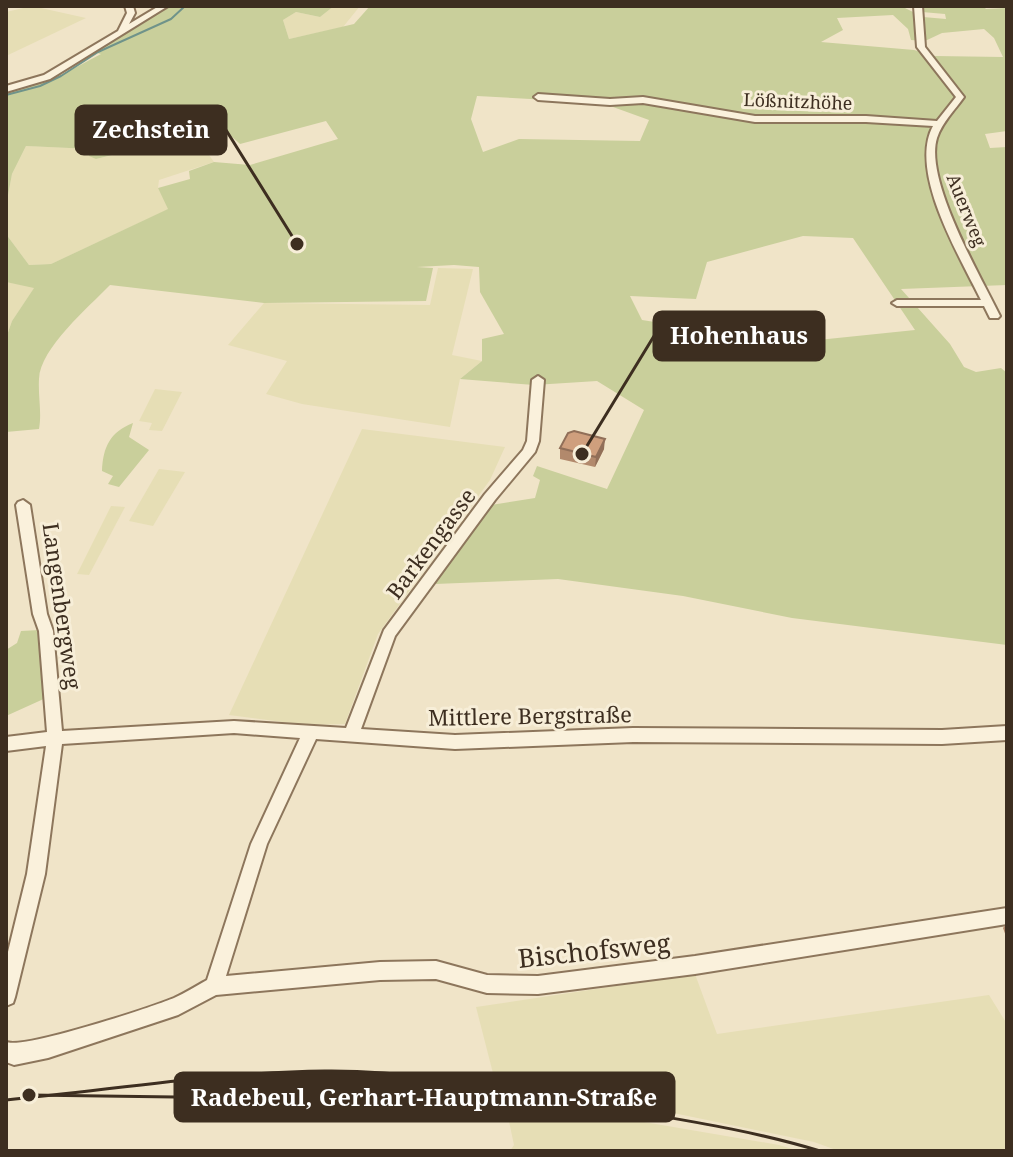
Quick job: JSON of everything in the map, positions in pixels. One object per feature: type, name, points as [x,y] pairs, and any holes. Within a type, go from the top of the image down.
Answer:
[{"type":"street","points":[[122,33],[131,13],[129,6]]},
{"type":"street","points":[[6,89],[47,77],[164,6]]},
{"type":"street","name":"Auerweg","points":[[918,6],[921,47],[960,97],[938,124],[931,144],[932,171],[949,219],[994,316]]},
{"type":"street","name":"Lößnitzhöhe","points":[[538,97],[610,102],[643,100],[755,119],[866,119],[938,124]]},
{"type":"street","points":[[897,303],[988,303]]},
{"type":"street","name":"Barkengasse","points":[[351,735],[389,634],[490,497],[529,452],[533,441],[538,380]]},
{"type":"street","name":"Langenbergweg","points":[[6,997],[36,874],[55,738],[46,631],[40,614],[23,505]]},
{"type":"street","name":"Mittlere Bergstraße","points":[[6,744],[234,727],[507,742],[633,735],[942,737],[1007,733]]},
{"type":"street","points":[[214,986],[259,844],[311,732]]},
{"type":"street","name":"Bischofsweg","points":[[6,1052],[14,1055],[48,1048],[178,1006],[214,986],[380,971],[436,970],[487,984],[538,985],[695,965],[1007,916]]},
{"type":"shaded area","points":[[32,6],[86,18],[6,56],[6,12]]},
{"type":"shaded area","points":[[334,6],[360,6],[343,27],[289,39],[283,20],[296,12],[320,17]]},
{"type":"shaded area","points":[[195,136],[214,162],[159,180],[158,188],[169,209],[51,264],[29,265],[6,234],[6,206],[12,174],[26,146],[92,149],[96,159]]},
{"type":"shaded area","points":[[438,268],[473,269],[452,355],[482,361],[460,379],[450,427],[302,404],[266,394],[287,361],[228,345],[264,303],[430,305]]},
{"type":"shaded area","points":[[6,282],[35,287],[12,321],[6,338]]},
{"type":"shaded area","points":[[155,389],[182,392],[162,431],[149,430],[152,423],[139,421]]},
{"type":"shaded area","points":[[362,429],[505,447],[490,480],[378,634],[345,724],[306,725],[229,715]]},
{"type":"shaded area","points":[[159,469],[185,472],[153,526],[129,521]]},
{"type":"shaded area","points":[[111,506],[125,507],[89,575],[77,574]]},
{"type":"shaded area","points":[[695,974],[717,1034],[989,995],[1007,1024],[1007,1151],[839,1151],[814,1142],[649,1108],[495,1081],[476,1007]]},
{"type":"shaded area","points":[[504,1098],[799,1151],[510,1151],[514,1145]]},
{"type":"green space","points":[[167,6],[334,6],[320,17],[296,12],[283,20],[289,39],[354,24],[370,6],[901,6],[923,17],[946,19],[945,14],[922,12],[922,6],[1007,8],[1007,131],[985,134],[990,148],[1007,147],[1007,285],[901,289],[950,344],[964,367],[976,372],[1001,368],[1007,373],[1007,645],[792,618],[683,596],[558,579],[435,584],[491,505],[535,498],[540,480],[533,476],[537,466],[607,489],[644,410],[597,381],[534,385],[460,379],[482,361],[482,339],[504,334],[480,292],[479,267],[417,267],[433,268],[426,301],[264,303],[110,285],[56,341],[41,367],[39,429],[6,432],[6,338],[12,321],[34,288],[6,282],[6,234],[29,265],[51,264],[168,209],[158,188],[190,179],[189,171],[214,162],[250,165],[338,139],[326,121],[240,144],[222,128],[96,159],[89,156],[91,149],[26,146],[12,174],[6,206],[6,90],[45,81],[101,54],[93,52]],"holes":[[[893,15],[908,29],[911,40],[925,41],[942,33],[984,29],[994,38],[1003,57],[935,56],[914,50],[821,42],[843,30],[837,18]],[[477,96],[602,103],[649,120],[640,141],[519,139],[483,152],[471,119]],[[803,236],[853,238],[915,330],[789,343],[642,320],[630,296],[696,299],[707,262]]]},
{"type":"green space","points":[[133,423],[129,437],[149,450],[119,487],[108,484],[113,476],[102,471],[106,448],[113,436]]},
{"type":"green space","points":[[40,630],[48,697],[6,716],[6,650],[17,643],[21,631]]},
{"type":"building","points":[[574,431],[605,439],[596,457],[560,448],[568,433]]},
{"type":"waterway","points":[[6,95],[40,86],[61,76],[98,52],[171,19],[185,6]]},
{"type":"tram line","points":[[6,1100],[285,1072],[395,1074],[498,1088],[711,1125],[820,1151]]},
{"type":"place","name":"Zechstein","points":[[297,244]]},
{"type":"place","name":"Hohenhaus","points":[[582,454]]},
{"type":"place","name":"Radebeul, Gerhart-Hauptmann-Straße","points":[[29,1095]]}]
